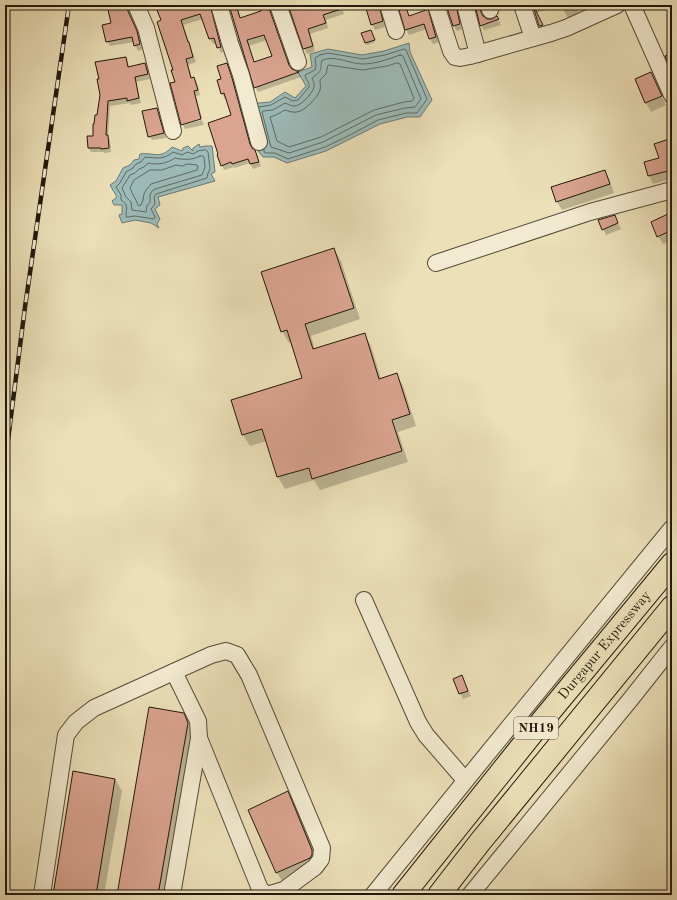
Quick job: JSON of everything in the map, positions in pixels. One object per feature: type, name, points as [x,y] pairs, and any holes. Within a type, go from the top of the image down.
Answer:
[{"type":"highway","name":"Durgapur Expressway","points":[[403,895],[542,721],[672,564]]},
{"type":"highway","name":"Durgapur Expressway","points":[[439,895],[480,842],[672,607]]},
{"type":"street","points":[[136,5],[146,28],[173,131]]},
{"type":"street","points":[[219,5],[241,75],[259,142]]},
{"type":"street","points":[[278,5],[298,62]]},
{"type":"street","points":[[388,5],[396,31]]},
{"type":"street","points":[[436,5],[451,51],[455,57],[460,58],[552,34],[617,5]]},
{"type":"street","points":[[465,5],[478,54]]},
{"type":"street","points":[[522,5],[533,38]]},
{"type":"street","points":[[632,5],[672,95]]},
{"type":"street","points":[[436,263],[590,212],[672,190]]},
{"type":"street","points":[[373,895],[465,780],[672,528]]},
{"type":"street","points":[[364,600],[418,722],[426,735],[465,780]]},
{"type":"street","points":[[470,895],[672,647]]},
{"type":"street","points":[[42,895],[66,735],[76,722],[94,708],[211,655],[226,651],[237,655],[249,675],[322,848],[321,859],[315,867],[284,890],[267,895],[260,889],[199,738]]},
{"type":"street","points":[[172,895],[199,738],[198,721],[174,672]]},
{"type":"water","points":[[409,43],[410,52],[432,100],[420,117],[407,117],[380,124],[326,151],[287,163],[274,157],[263,157],[258,151],[262,145],[249,104],[270,102],[285,92],[295,98],[306,86],[298,72],[312,67],[310,54],[328,49],[362,55],[384,51]]},
{"type":"water","points":[[199,144],[200,147],[212,146],[215,172],[211,174],[215,181],[158,197],[160,205],[155,209],[160,219],[157,224],[159,228],[151,223],[135,220],[122,223],[119,215],[122,214],[122,205],[114,205],[112,201],[117,197],[110,185],[116,181],[123,168],[130,165],[134,160],[139,159],[140,154],[157,155],[168,151],[172,147],[182,151],[183,148],[188,146],[193,151],[193,148]]},
{"type":"building","points":[[107,5],[127,5],[127,9],[137,31],[140,44],[134,46],[132,37],[106,42],[102,25],[111,23]]},
{"type":"building","points":[[155,5],[210,5],[221,47],[217,48],[214,38],[209,39],[200,14],[181,20],[193,57],[186,59],[191,78],[194,77],[198,90],[194,91],[201,119],[181,125],[170,83],[175,82],[171,70],[173,70],[157,22],[161,20]]},
{"type":"building","points":[[229,5],[236,5],[240,18],[261,11],[259,5],[269,5],[289,65],[292,69],[299,72],[254,88]],"holes":[[[264,35],[272,56],[254,62],[247,40]]]},
{"type":"building","points":[[288,5],[347,5],[347,7],[323,15],[326,23],[308,29],[313,46],[303,49]]},
{"type":"building","points":[[365,5],[379,5],[383,21],[371,25]]},
{"type":"building","points":[[405,5],[409,16],[426,10],[424,5],[427,5],[436,37],[429,39],[424,24],[405,30],[398,7]]},
{"type":"building","points":[[446,5],[456,5],[460,24],[453,26]]},
{"type":"building","points":[[475,5],[480,5],[483,16],[487,19],[492,19],[497,16],[499,19],[480,26]]},
{"type":"building","points":[[535,9],[543,25],[539,26]]},
{"type":"building","points":[[371,30],[375,40],[365,43],[361,33]]},
{"type":"building","points":[[672,53],[672,72],[665,56]]},
{"type":"building","points":[[126,57],[128,67],[145,63],[148,74],[135,77],[139,98],[127,101],[127,98],[108,101],[106,135],[108,135],[109,148],[88,148],[87,136],[93,136],[93,124],[95,115],[97,115],[100,95],[97,79],[99,79],[95,62]]},
{"type":"building","points":[[227,63],[250,144],[255,150],[259,162],[250,164],[248,159],[232,164],[231,162],[221,166],[217,155],[218,154],[208,123],[231,115],[224,93],[221,94],[217,80],[221,79],[217,66]]},
{"type":"building","points":[[651,72],[662,96],[645,103],[635,79]]},
{"type":"building","points":[[157,108],[164,133],[148,137],[142,111]]},
{"type":"building","points":[[672,138],[672,170],[648,176],[644,162],[659,158],[654,144]]},
{"type":"building","points":[[605,170],[610,184],[556,202],[551,187]]},
{"type":"building","points":[[672,212],[672,230],[657,237],[651,222]]},
{"type":"building","points":[[615,215],[618,223],[602,230],[598,220]]},
{"type":"building","points":[[334,248],[354,308],[305,324],[313,349],[365,333],[379,379],[397,373],[410,414],[392,420],[402,451],[312,479],[309,468],[277,477],[262,429],[242,435],[231,400],[302,378],[287,330],[281,332],[261,272]]},
{"type":"building","points":[[462,675],[468,691],[459,694],[453,679]]},
{"type":"building","points":[[149,707],[184,713],[188,723],[158,895],[117,895]]},
{"type":"building","points":[[73,771],[115,779],[96,895],[53,895]]},
{"type":"building","points":[[288,791],[312,850],[312,855],[310,858],[276,873],[248,810]]},
{"type":"railway","points":[[5,463],[25,307],[69,5]]}]
